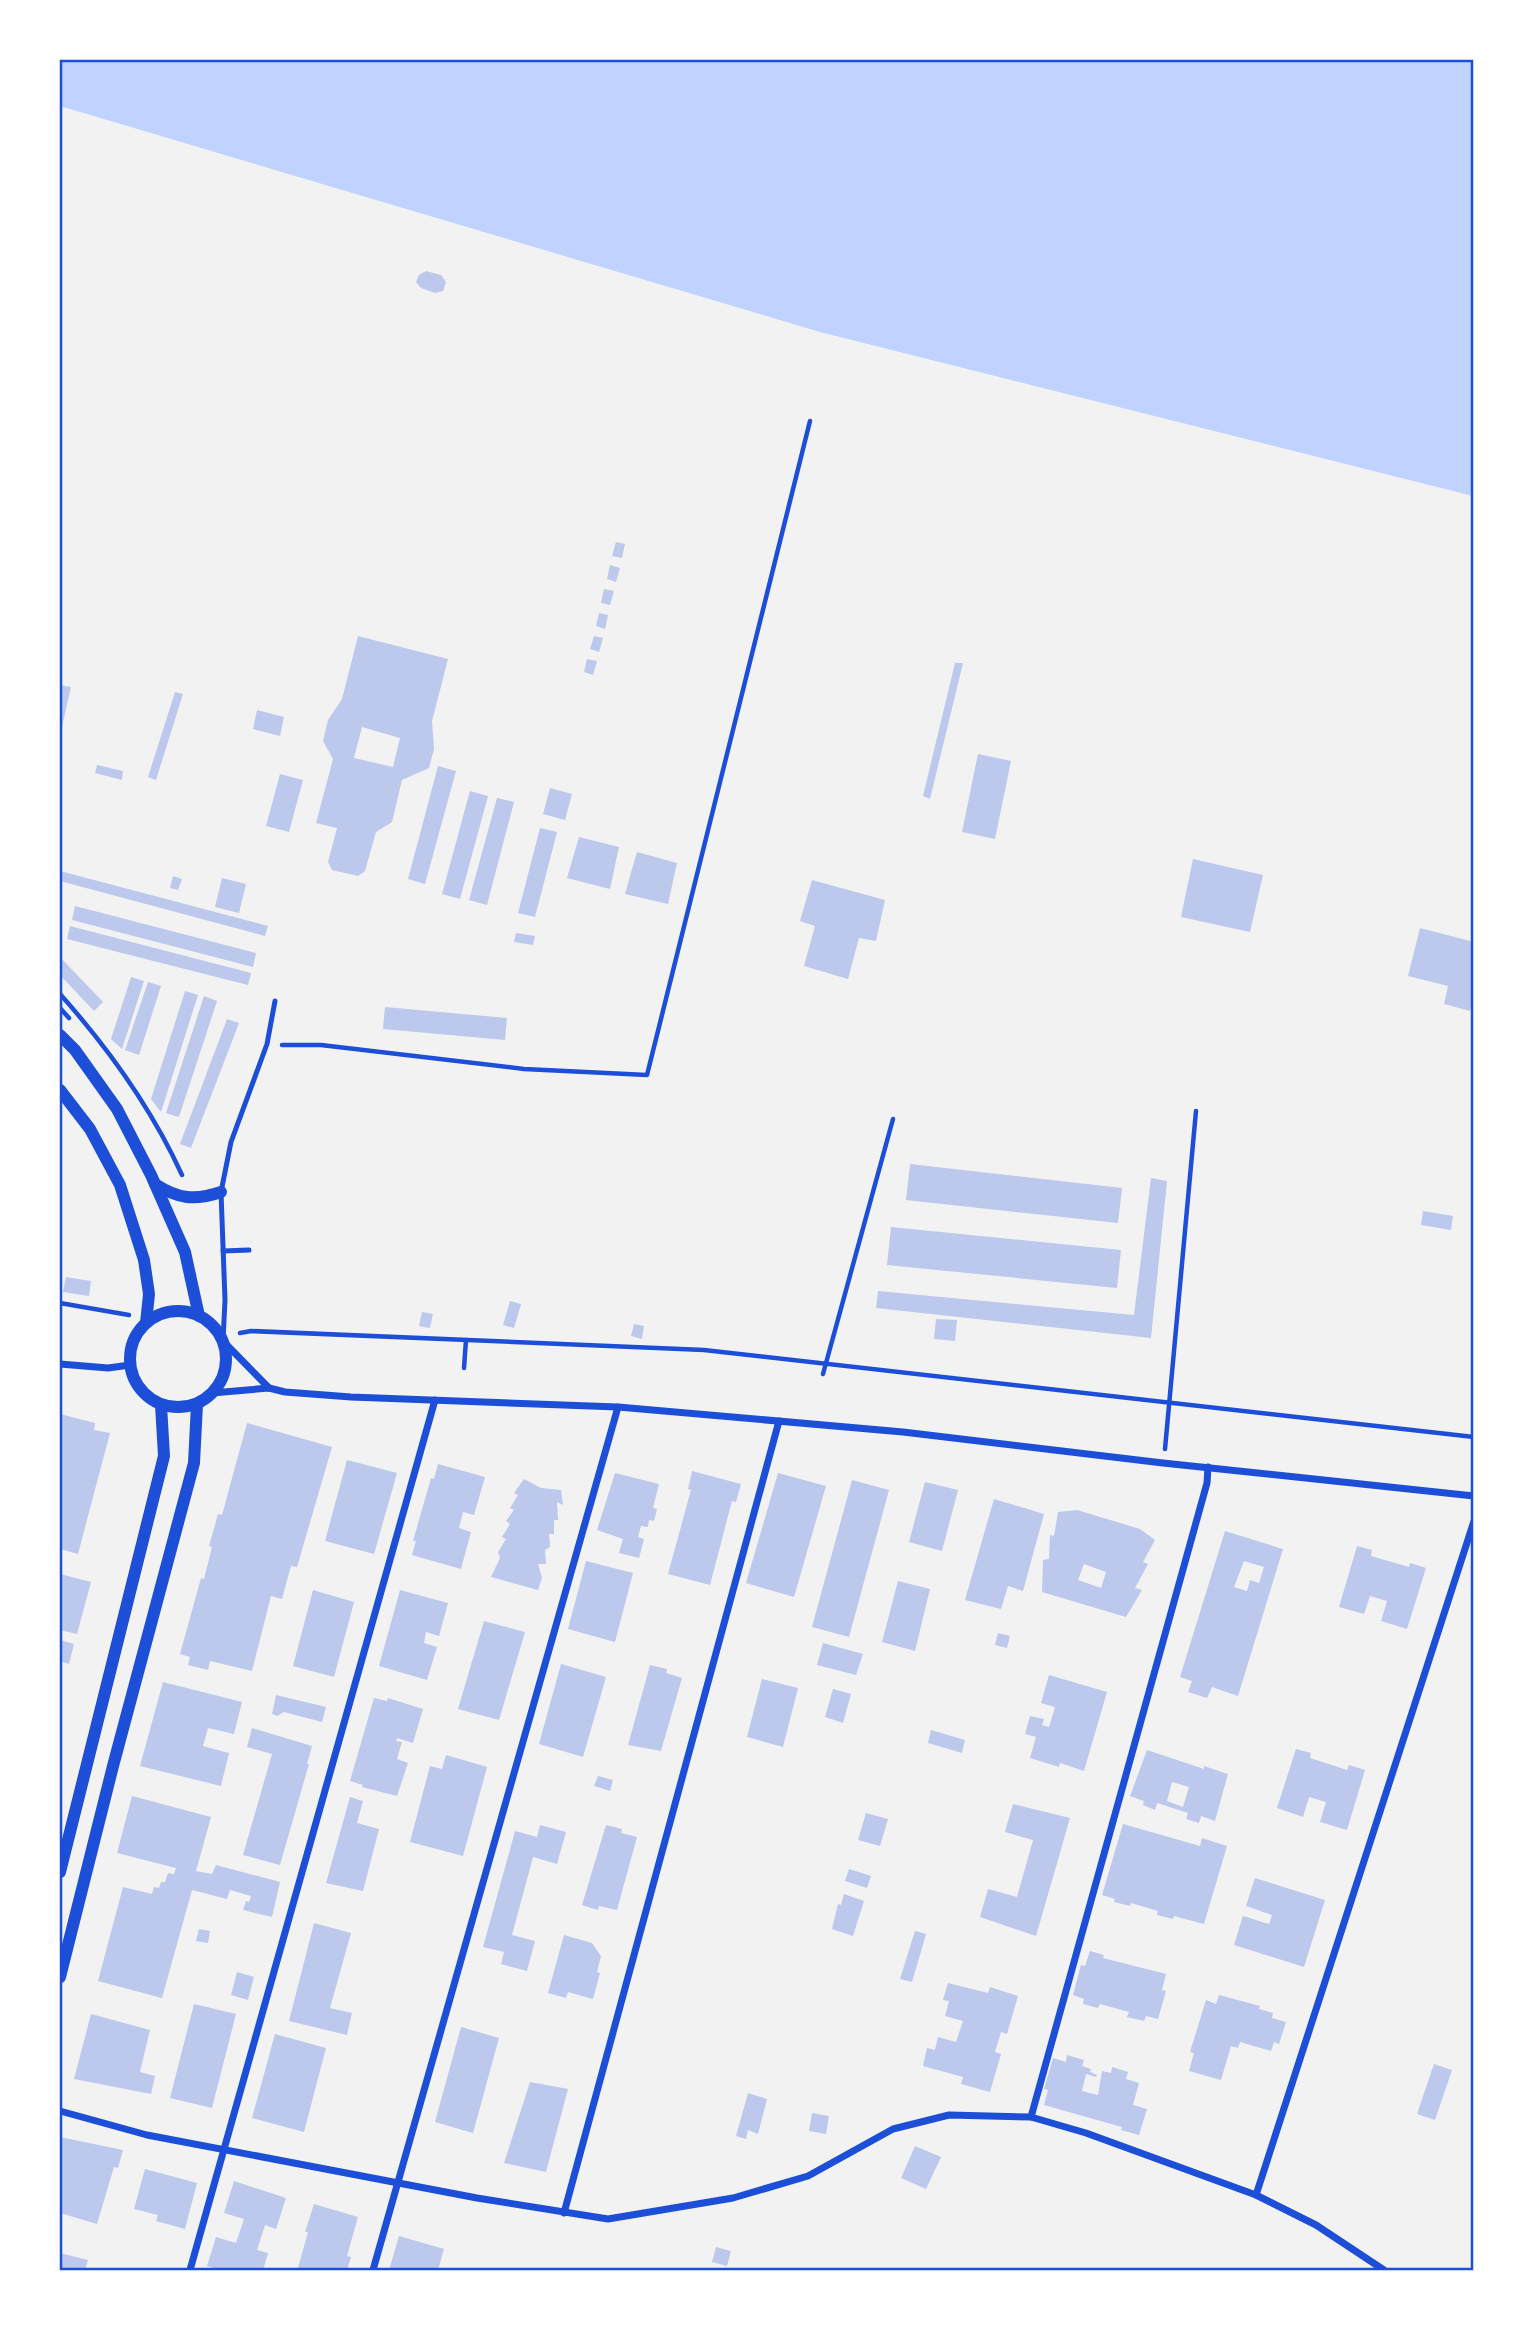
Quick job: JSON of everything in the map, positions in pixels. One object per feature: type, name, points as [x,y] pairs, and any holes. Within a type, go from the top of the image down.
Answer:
[{"type":"street","points":[[60,1035],[75,1050],[117,1110],[155,1184],[185,1252],[199,1316]]},
{"type":"street","points":[[60,1090],[90,1129],[120,1185],[144,1260],[149,1294],[146,1324]]},
{"type":"street","points":[[155,1184],[171,1194],[191,1199],[221,1192]]},
{"type":"street","points":[[223,1341],[225,1368],[221,1381],[197,1404],[173,1408],[161,1405],[149,1399],[133,1378],[131,1350],[136,1336],[157,1316],[171,1311],[185,1311],[208,1322],[269,1388]]},
{"type":"street","points":[[60,1364],[108,1368],[130,1365]]},
{"type":"street","points":[[212,1392],[269,1388],[296,1393],[618,1407],[903,1432],[1474,1496]]},
{"type":"street","points":[[190,2270],[435,1400]]},
{"type":"street","points":[[60,1977],[194,1462],[197,1404]]},
{"type":"street","points":[[60,1872],[164,1456],[161,1405]]},
{"type":"street","points":[[373,2270],[400,2183],[618,1407]]},
{"type":"street","points":[[564,2213],[779,1421]]},
{"type":"street","points":[[1031,2117],[1203,1497],[1208,1467]]},
{"type":"street","points":[[1256,2195],[1474,1521]]},
{"type":"street","points":[[60,2111],[147,2135],[608,2219],[733,2198],[808,2176],[893,2129],[949,2115],[1031,2117],[1086,2133],[1256,2195],[1316,2225],[1384,2270]]},
{"type":"street","points":[[60,2118],[73,2116]]},
{"type":"lane","points":[[223,1341],[221,1192],[231,1142],[267,1044],[275,1001]]},
{"type":"lane","points":[[223,1251],[249,1250]]},
{"type":"path","points":[[267,1044],[321,1045],[524,1069],[647,1075],[810,421]]},
{"type":"path","points":[[60,994],[95,1033],[139,1094],[167,1142],[183,1177]]},
{"type":"path","points":[[1163,1463],[1196,1111]]},
{"type":"path","points":[[823,1374],[893,1119]]},
{"type":"path","points":[[60,1303],[125,1314],[146,1324]]},
{"type":"path","points":[[223,1341],[251,1331],[704,1350],[1474,1437]]},
{"type":"path","points":[[464,1368],[466,1340]]},
{"type":"water","points":[[60,60],[1473,60],[1473,496],[820,332],[60,106]]},
{"type":"building","points":[[426,271],[441,275],[446,282],[443,291],[435,293],[421,288],[416,282],[419,275]]},
{"type":"building","points":[[616,542],[625,544],[622,558],[612,556]]},
{"type":"building","points":[[610,565],[620,568],[616,582],[607,579]]},
{"type":"building","points":[[604,589],[614,591],[610,605],[601,603]]},
{"type":"building","points":[[599,613],[608,615],[605,629],[596,626]]},
{"type":"building","points":[[358,636],[448,659],[432,721],[434,749],[429,768],[402,780],[392,822],[376,832],[365,871],[358,876],[332,870],[328,862],[337,828],[316,823],[333,759],[323,741],[328,720],[342,699]],"holes":[[[362,727],[400,738],[393,767],[354,758]]]},
{"type":"building","points":[[594,636],[603,638],[599,652],[590,649]]},
{"type":"building","points":[[587,659],[597,661],[593,675],[584,672]]},
{"type":"building","points":[[955,663],[963,663],[930,799],[923,796]]},
{"type":"building","points":[[60,685],[71,687],[61,731],[60,731]]},
{"type":"building","points":[[175,692],[183,694],[156,780],[148,777]]},
{"type":"building","points":[[257,710],[284,717],[280,736],[253,729]]},
{"type":"building","points":[[978,754],[1011,761],[995,839],[962,832]]},
{"type":"building","points":[[97,765],[123,771],[122,780],[95,773]]},
{"type":"building","points":[[438,766],[456,771],[425,884],[408,879]]},
{"type":"building","points":[[280,774],[303,780],[289,832],[266,826]]},
{"type":"building","points":[[550,788],[572,794],[565,820],[543,814]]},
{"type":"building","points":[[470,791],[488,796],[460,899],[442,894]]},
{"type":"building","points":[[497,798],[514,802],[487,905],[469,900]]},
{"type":"building","points":[[540,828],[557,832],[535,917],[518,913]]},
{"type":"building","points":[[579,837],[619,847],[610,889],[567,878]]},
{"type":"building","points":[[637,852],[677,863],[668,904],[625,894]]},
{"type":"building","points":[[1193,859],[1263,875],[1250,932],[1181,917]]},
{"type":"building","points":[[60,871],[268,926],[265,936],[60,881]]},
{"type":"building","points":[[173,876],[182,879],[178,890],[170,888]]},
{"type":"building","points":[[222,878],[246,884],[239,913],[215,907]]},
{"type":"building","points":[[812,880],[885,900],[876,941],[859,938],[848,979],[804,966],[815,926],[800,921]]},
{"type":"building","points":[[75,906],[256,953],[253,967],[72,920]]},
{"type":"building","points":[[70,926],[251,973],[248,985],[67,939]]},
{"type":"building","points":[[1420,928],[1474,942],[1474,996],[1470,1011],[1444,1004],[1448,986],[1408,976]]},
{"type":"building","points":[[516,933],[535,936],[533,945],[514,942]]},
{"type":"building","points":[[60,957],[103,1002],[94,1011],[60,975]]},
{"type":"building","points":[[131,977],[144,981],[122,1049],[111,1039]]},
{"type":"building","points":[[148,982],[161,986],[139,1055],[125,1050]]},
{"type":"building","points":[[185,991],[198,995],[161,1112],[151,1099]]},
{"type":"building","points":[[204,996],[217,1001],[179,1117],[166,1113]]},
{"type":"building","points":[[385,1007],[507,1018],[505,1040],[383,1029]]},
{"type":"building","points":[[227,1019],[239,1023],[191,1148],[180,1144]]},
{"type":"building","points":[[910,1164],[1122,1188],[1118,1223],[906,1200]]},
{"type":"building","points":[[1151,1178],[1167,1181],[1151,1338],[876,1308],[878,1291],[1134,1315]]},
{"type":"building","points":[[1423,1211],[1453,1216],[1451,1230],[1421,1225]]},
{"type":"building","points":[[891,1227],[1121,1250],[1117,1288],[887,1265]]},
{"type":"building","points":[[66,1277],[91,1281],[89,1296],[63,1292]]},
{"type":"building","points":[[510,1301],[521,1304],[514,1328],[503,1325]]},
{"type":"building","points":[[422,1312],[433,1314],[430,1328],[419,1326]]},
{"type":"building","points":[[936,1319],[957,1320],[955,1341],[934,1339]]},
{"type":"building","points":[[634,1324],[644,1326],[642,1339],[631,1336]]},
{"type":"building","points":[[60,1414],[95,1423],[94,1430],[110,1433],[78,1554],[60,1549]]},
{"type":"building","points":[[247,1423],[332,1447],[297,1567],[291,1566],[282,1599],[271,1596],[252,1671],[210,1661],[208,1670],[188,1665],[190,1657],[180,1654],[201,1578],[204,1579],[218,1514],[222,1515]]},
{"type":"building","points":[[347,1460],[397,1473],[374,1554],[325,1541]]},
{"type":"building","points":[[438,1464],[485,1477],[474,1515],[463,1512],[459,1528],[471,1532],[461,1569],[412,1555],[416,1541],[413,1541],[431,1478],[434,1479]]},
{"type":"building","points":[[692,1471],[741,1484],[736,1502],[732,1501],[710,1585],[668,1574],[691,1490],[688,1489]]},
{"type":"building","points":[[615,1473],[659,1484],[653,1508],[657,1509],[654,1521],[649,1520],[648,1527],[641,1526],[638,1537],[644,1539],[639,1558],[619,1553],[623,1539],[597,1530]]},
{"type":"building","points":[[778,1473],[826,1486],[794,1597],[746,1583]]},
{"type":"building","points":[[524,1479],[541,1488],[561,1490],[563,1505],[557,1502],[558,1520],[554,1520],[554,1534],[549,1534],[550,1547],[545,1550],[546,1564],[538,1564],[542,1578],[538,1590],[491,1577],[500,1558],[498,1552],[506,1539],[502,1537],[510,1524],[506,1521],[514,1510],[510,1508],[518,1495],[514,1493]]},
{"type":"building","points":[[852,1480],[889,1490],[849,1637],[812,1627]]},
{"type":"building","points":[[925,1482],[958,1490],[942,1551],[909,1542]]},
{"type":"building","points":[[994,1499],[1044,1514],[1023,1591],[1008,1586],[1001,1609],[965,1600]]},
{"type":"building","points":[[1077,1510],[1140,1529],[1155,1540],[1143,1562],[1148,1564],[1135,1588],[1142,1590],[1126,1617],[1042,1592],[1043,1560],[1049,1559],[1050,1535],[1054,1536],[1058,1512]],"holes":[[[1084,1564],[1106,1572],[1101,1588],[1078,1580]]]},
{"type":"building","points":[[1225,1531],[1283,1549],[1238,1696],[1212,1687],[1207,1698],[1188,1692],[1192,1681],[1180,1677]],"holes":[[[1244,1561],[1264,1567],[1259,1583],[1250,1580],[1247,1591],[1234,1587]]]},
{"type":"building","points":[[1357,1546],[1372,1550],[1371,1556],[1409,1567],[1410,1563],[1426,1568],[1407,1629],[1381,1621],[1387,1601],[1370,1596],[1364,1614],[1339,1607]]},
{"type":"building","points":[[586,1561],[633,1573],[615,1642],[568,1629]]},
{"type":"building","points":[[60,1574],[91,1582],[77,1634],[60,1630]]},
{"type":"building","points":[[898,1581],[930,1589],[915,1651],[882,1642]]},
{"type":"building","points":[[313,1590],[354,1602],[334,1677],[293,1666]]},
{"type":"building","points":[[400,1590],[448,1603],[439,1636],[426,1632],[424,1643],[437,1647],[427,1680],[379,1666]]},
{"type":"building","points":[[484,1621],[525,1632],[499,1720],[458,1709]]},
{"type":"building","points":[[998,1633],[1010,1636],[1007,1648],[995,1645]]},
{"type":"building","points":[[60,1640],[74,1644],[69,1664],[60,1661]]},
{"type":"building","points":[[823,1643],[863,1654],[856,1675],[817,1665]]},
{"type":"building","points":[[561,1664],[606,1677],[583,1757],[539,1744]]},
{"type":"building","points":[[650,1665],[667,1669],[666,1673],[682,1678],[661,1751],[628,1745]]},
{"type":"building","points":[[1049,1675],[1107,1692],[1084,1771],[1060,1763],[1059,1767],[1030,1758],[1036,1737],[1025,1734],[1030,1716],[1044,1719],[1042,1725],[1049,1727],[1055,1707],[1041,1703]]},
{"type":"building","points":[[762,1679],[798,1688],[783,1747],[747,1737]]},
{"type":"building","points":[[163,1682],[242,1702],[234,1734],[208,1728],[203,1746],[229,1753],[221,1786],[140,1766]]},
{"type":"building","points":[[833,1689],[851,1694],[843,1723],[825,1717]]},
{"type":"building","points":[[276,1695],[326,1707],[322,1722],[284,1712],[277,1716],[272,1714]]},
{"type":"building","points":[[374,1698],[387,1701],[388,1698],[423,1709],[413,1743],[397,1738],[396,1741],[402,1742],[397,1759],[408,1763],[397,1796],[350,1781]]},
{"type":"building","points":[[252,1728],[312,1746],[280,1865],[243,1855],[272,1754],[247,1747]]},
{"type":"building","points":[[931,1730],[965,1740],[962,1753],[928,1743]]},
{"type":"building","points":[[1296,1749],[1311,1753],[1310,1758],[1347,1770],[1349,1765],[1365,1770],[1347,1830],[1320,1822],[1326,1802],[1309,1797],[1303,1817],[1277,1808]]},
{"type":"building","points":[[1147,1750],[1228,1774],[1215,1821],[1201,1816],[1199,1823],[1186,1819],[1188,1813],[1157,1803],[1155,1810],[1143,1805],[1144,1801],[1130,1796]],"holes":[[[1172,1782],[1189,1787],[1183,1807],[1167,1801]]]},
{"type":"building","points":[[446,1755],[487,1767],[463,1856],[410,1842],[430,1766],[442,1769]]},
{"type":"building","points":[[598,1776],[613,1780],[610,1791],[594,1786]]},
{"type":"building","points":[[132,1796],[211,1817],[196,1871],[212,1874],[216,1865],[280,1882],[272,1917],[243,1910],[251,1896],[230,1890],[227,1899],[192,1890],[162,1998],[98,1981],[123,1887],[152,1894],[154,1887],[159,1888],[168,1873],[174,1874],[176,1868],[117,1853]]},
{"type":"building","points":[[350,1797],[363,1801],[357,1823],[379,1829],[363,1891],[326,1883]]},
{"type":"building","points":[[1013,1804],[1070,1818],[1036,1936],[980,1917],[988,1889],[1017,1897],[1033,1840],[1005,1832]]},
{"type":"building","points":[[866,1813],[888,1819],[880,1846],[858,1840]]},
{"type":"building","points":[[1123,1824],[1200,1846],[1202,1838],[1227,1846],[1204,1924],[1174,1916],[1173,1919],[1157,1915],[1158,1911],[1131,1903],[1130,1906],[1114,1902],[1115,1899],[1102,1895]]},
{"type":"building","points":[[540,1825],[566,1832],[557,1864],[533,1857],[512,1935],[535,1941],[527,1971],[501,1964],[504,1952],[483,1947],[515,1831],[537,1837]]},
{"type":"building","points":[[606,1825],[637,1837],[617,1910],[599,1906],[598,1910],[582,1905]]},
{"type":"building","points":[[849,1869],[871,1876],[867,1888],[845,1881]]},
{"type":"building","points":[[1255,1878],[1325,1900],[1304,1967],[1234,1945],[1243,1916],[1269,1924],[1272,1915],[1246,1906]]},
{"type":"building","points":[[844,1894],[864,1901],[853,1936],[832,1929],[838,1904],[841,1905]]},
{"type":"building","points":[[314,1923],[351,1933],[330,2008],[352,2013],[347,2035],[289,2021]]},
{"type":"building","points":[[199,1929],[210,1931],[208,1943],[196,1941]]},
{"type":"building","points":[[915,1931],[926,1934],[912,1982],[900,1979]]},
{"type":"building","points":[[564,1935],[592,1943],[601,1956],[597,1972],[600,1973],[593,1999],[568,1992],[566,1998],[548,1993]]},
{"type":"building","points":[[1090,1951],[1104,1955],[1103,1958],[1166,1974],[1162,1990],[1166,1991],[1158,2019],[1146,2016],[1144,2021],[1127,2017],[1129,2012],[1100,2004],[1098,2008],[1083,2004],[1084,1999],[1073,1995],[1081,1965],[1085,1966]]},
{"type":"building","points":[[237,1972],[254,1977],[248,2000],[231,1995]]},
{"type":"building","points":[[948,1983],[988,1993],[990,1987],[1018,1996],[1007,2034],[1001,2032],[995,2052],[1001,2054],[990,2092],[961,2084],[963,2077],[923,2066],[927,2048],[935,2050],[938,2037],[956,2042],[963,2021],[945,2016],[949,2001],[943,2000]]},
{"type":"building","points":[[1219,1995],[1260,2006],[1259,2009],[1273,2013],[1272,2018],[1286,2022],[1279,2044],[1274,2042],[1271,2051],[1240,2042],[1238,2048],[1231,2046],[1221,2080],[1189,2071],[1194,2053],[1190,2052],[1206,2000],[1216,2004]]},
{"type":"building","points":[[194,2004],[236,2014],[212,2108],[170,2098]]},
{"type":"building","points":[[91,2014],[150,2030],[140,2072],[155,2076],[151,2094],[74,2079]]},
{"type":"building","points":[[461,2027],[499,2038],[473,2133],[435,2122]]},
{"type":"building","points":[[275,2034],[326,2048],[304,2132],[252,2118]]},
{"type":"building","points":[[1067,2055],[1084,2060],[1082,2066],[1097,2075],[1086,2074],[1082,2091],[1098,2095],[1102,2071],[1111,2073],[1112,2067],[1128,2072],[1126,2079],[1139,2083],[1133,2105],[1147,2109],[1139,2135],[1121,2130],[1122,2127],[1044,2105],[1048,2090],[1044,2089],[1053,2058],[1066,2062]]},
{"type":"building","points":[[1434,2064],[1452,2070],[1435,2120],[1417,2114]]},
{"type":"building","points":[[530,2082],[568,2089],[546,2172],[504,2163]]},
{"type":"building","points":[[748,2093],[767,2099],[758,2134],[748,2130],[746,2139],[736,2136]]},
{"type":"building","points":[[812,2113],[829,2116],[826,2134],[809,2131]]},
{"type":"building","points":[[60,2137],[123,2150],[118,2168],[114,2167],[97,2224],[60,2213]]},
{"type":"building","points":[[915,2146],[941,2157],[926,2189],[901,2178]]},
{"type":"building","points":[[145,2169],[197,2183],[185,2229],[156,2221],[158,2215],[134,2209]]},
{"type":"building","points":[[234,2181],[286,2198],[276,2229],[265,2225],[257,2250],[268,2253],[263,2270],[220,2270],[207,2266],[216,2237],[236,2243],[244,2219],[224,2213]]},
{"type":"building","points":[[314,2204],[358,2217],[347,2256],[351,2257],[347,2270],[298,2268]]},
{"type":"building","points":[[399,2236],[444,2249],[438,2270],[389,2270]]},
{"type":"building","points":[[716,2247],[731,2251],[727,2266],[712,2262]]},
{"type":"building","points":[[60,2253],[88,2260],[85,2270],[60,2270]]}]
